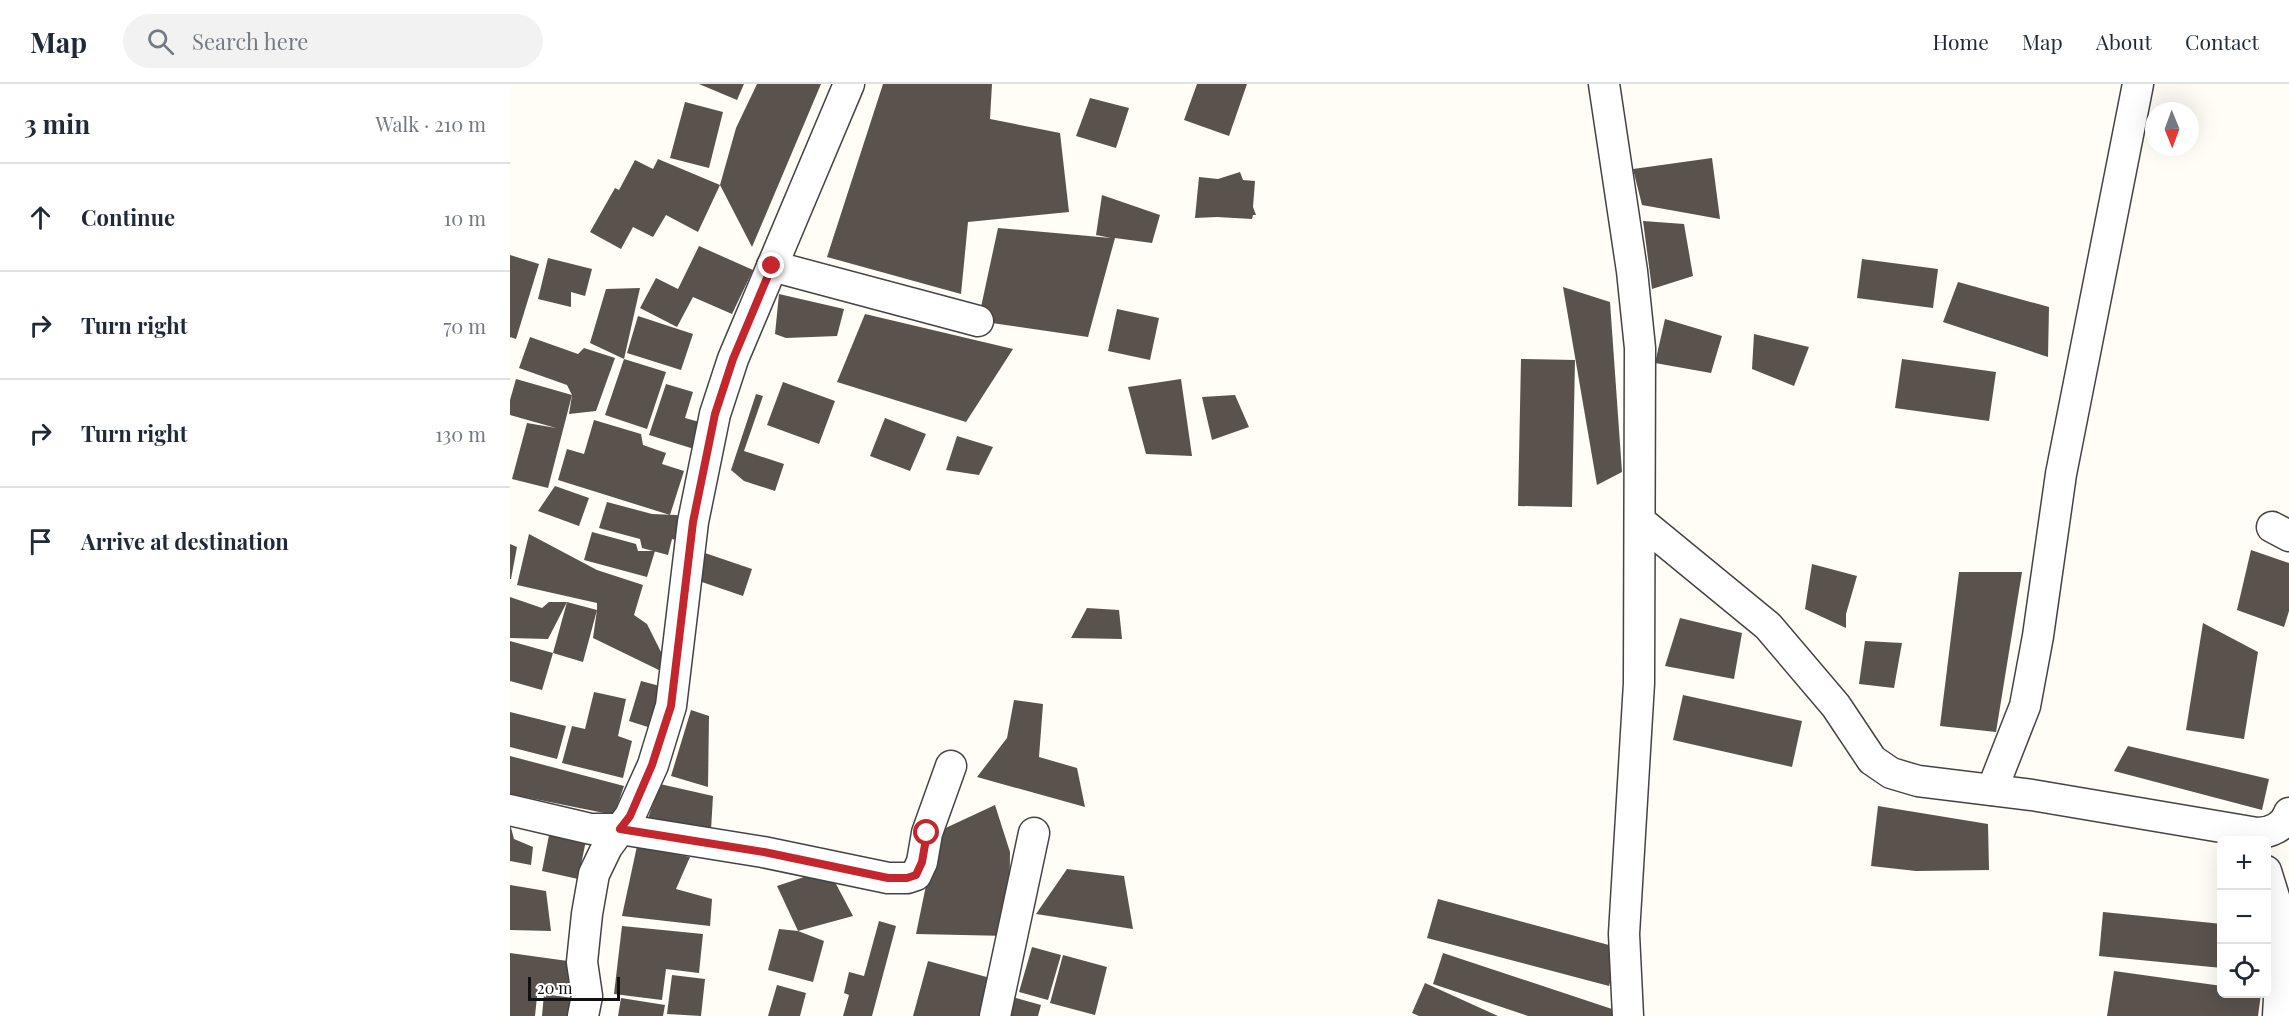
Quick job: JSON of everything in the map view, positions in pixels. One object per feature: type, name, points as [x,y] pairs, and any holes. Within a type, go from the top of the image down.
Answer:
[{"type":"street","points":[[583,1016],[586,996],[582,962],[594,874],[607,847],[630,816],[652,765],[671,706],[693,522],[715,414],[733,359],[849,84]]},
{"type":"street","points":[[1604,84],[1632,271],[1640,348],[1639,683],[1624,934],[1628,1016]]},
{"type":"street","points":[[1992,790],[2025,706],[2038,636],[2061,474],[2138,84]]},
{"type":"street","points":[[772,266],[978,321]]},
{"type":"street","points":[[1640,521],[1768,626],[1836,706],[1872,760],[1891,773],[1918,782],[2032,795],[2253,836]]},
{"type":"street","points":[[510,810],[591,829],[620,829],[764,852],[888,878],[907,878],[916,875],[922,862],[927,833],[951,766]]},
{"type":"street","points":[[2260,836],[2276,829],[2289,813]]},
{"type":"street","points":[[995,1016],[1034,833]]},
{"type":"street","points":[[2271,887],[2283,926],[2278,1016]]},
{"type":"building","points":[[699,84],[744,84],[737,100]]},
{"type":"building","points":[[757,84],[821,84],[752,247],[720,185],[736,128]]},
{"type":"building","points":[[883,84],[992,84],[990,119],[1060,133],[1069,212],[968,222],[961,294],[827,257]]},
{"type":"building","points":[[1197,84],[1247,84],[1229,136],[1184,120]]},
{"type":"building","points":[[1090,98],[1129,108],[1116,148],[1076,136]]},
{"type":"building","points":[[685,102],[723,112],[709,168],[670,158]]},
{"type":"building","points":[[1712,158],[1720,219],[1642,205],[1633,169]]},
{"type":"building","points":[[658,159],[720,185],[698,232],[666,215],[653,237],[633,227],[621,249],[590,232],[615,188],[619,190],[635,160],[653,169]]},
{"type":"building","points":[[1240,172],[1243,180],[1255,181],[1253,207],[1256,215],[1253,215],[1252,219],[1195,218],[1199,177],[1218,179]]},
{"type":"building","points":[[1102,195],[1160,215],[1152,243],[1115,238],[1088,337],[978,321],[998,228],[1111,238],[1096,235]]},
{"type":"building","points":[[1643,221],[1684,224],[1693,276],[1652,289]]},
{"type":"building","points":[[699,246],[753,270],[732,314],[693,297],[677,327],[640,308],[656,278],[678,289]]},
{"type":"building","points":[[510,255],[539,264],[516,339],[510,337]]},
{"type":"building","points":[[548,258],[592,269],[585,296],[571,292],[571,307],[538,299]]},
{"type":"building","points":[[1862,259],[1938,269],[1933,308],[1857,298]]},
{"type":"building","points":[[1958,282],[2049,307],[2048,357],[1943,322]]},
{"type":"building","points":[[1563,287],[1610,302],[1622,472],[1597,485]]},
{"type":"building","points":[[640,288],[624,359],[590,343],[606,289]]},
{"type":"building","points":[[779,294],[844,309],[837,336],[786,338],[775,334]]},
{"type":"building","points":[[1117,309],[1159,318],[1150,360],[1108,351]]},
{"type":"building","points":[[865,314],[1013,349],[966,422],[837,382]]},
{"type":"building","points":[[638,316],[693,334],[681,370],[627,353]]},
{"type":"building","points":[[1665,319],[1722,336],[1711,373],[1655,363]]},
{"type":"building","points":[[1754,334],[1809,347],[1794,386],[1752,369]]},
{"type":"building","points":[[530,337],[578,354],[584,348],[615,358],[596,411],[569,414],[572,395],[567,385],[519,368]]},
{"type":"building","points":[[624,359],[666,372],[647,429],[605,415]]},
{"type":"building","points":[[1521,359],[1575,360],[1572,507],[1518,506]]},
{"type":"building","points":[[1902,359],[1996,372],[1989,421],[1895,408]]},
{"type":"building","points":[[516,379],[572,395],[548,488],[512,479],[527,423],[556,428],[510,415],[510,400]]},
{"type":"building","points":[[1181,379],[1192,456],[1146,454],[1128,387]]},
{"type":"building","points":[[783,382],[835,401],[819,444],[767,425]]},
{"type":"building","points":[[666,384],[693,392],[685,418],[703,423],[694,449],[649,435]]},
{"type":"building","points":[[756,394],[763,396],[744,451],[784,464],[775,491],[744,481],[731,470]]},
{"type":"building","points":[[1235,395],[1249,427],[1212,440],[1202,397]]},
{"type":"building","points":[[885,418],[926,434],[910,471],[870,456]]},
{"type":"building","points":[[594,420],[641,434],[643,445],[666,453],[662,464],[684,471],[670,515],[558,480],[567,449],[584,454]]},
{"type":"building","points":[[957,436],[993,447],[979,475],[946,470]]},
{"type":"building","points":[[555,486],[589,498],[579,526],[538,511]]},
{"type":"building","points":[[607,502],[652,514],[689,518],[683,542],[672,539],[668,555],[642,548],[640,539],[599,528]]},
{"type":"building","points":[[592,532],[636,544],[638,551],[655,551],[647,577],[584,560]]},
{"type":"building","points":[[529,534],[597,570],[643,585],[634,615],[647,624],[661,652],[665,673],[593,638],[597,603],[517,585]]},
{"type":"building","points":[[510,544],[517,547],[511,579],[510,579]]},
{"type":"building","points":[[2251,550],[2289,563],[2289,611],[2284,627],[2237,610]]},
{"type":"building","points":[[705,553],[752,569],[743,596],[696,580]]},
{"type":"building","points":[[1812,564],[1857,576],[1846,614],[1846,628],[1805,609]]},
{"type":"building","points":[[1959,572],[2022,572],[1996,732],[1940,726]]},
{"type":"building","points":[[510,597],[542,608],[549,602],[567,602],[548,639],[510,638]]},
{"type":"building","points":[[567,602],[597,610],[583,662],[553,653]]},
{"type":"building","points":[[1087,608],[1119,610],[1122,639],[1071,638]]},
{"type":"building","points":[[1680,618],[1742,633],[1734,679],[1665,666]]},
{"type":"building","points":[[2203,623],[2258,652],[2244,739],[2186,730]]},
{"type":"building","points":[[510,641],[553,653],[542,690],[510,681]]},
{"type":"building","points":[[1865,641],[1902,643],[1894,688],[1859,684]]},
{"type":"building","points":[[641,681],[667,688],[654,729],[629,721]]},
{"type":"building","points":[[594,692],[626,699],[618,736],[632,741],[623,778],[562,763],[572,726],[585,729]]},
{"type":"building","points":[[1683,695],[1802,721],[1792,767],[1673,740]]},
{"type":"building","points":[[1014,700],[1043,704],[1039,757],[1077,768],[1085,807],[977,777],[1007,738]]},
{"type":"building","points":[[691,710],[709,716],[708,787],[671,776]]},
{"type":"building","points":[[510,712],[566,726],[557,759],[510,747]]},
{"type":"building","points":[[2128,746],[2269,779],[2262,810],[2114,771]]},
{"type":"building","points":[[510,756],[624,786],[614,815],[510,794]]},
{"type":"building","points":[[660,784],[713,796],[711,830],[647,821]]},
{"type":"building","points":[[995,805],[1010,852],[1009,936],[916,934],[937,832]]},
{"type":"building","points":[[1878,806],[1988,824],[1989,870],[1916,871],[1871,866]]},
{"type":"building","points":[[510,824],[514,839],[533,847],[531,865],[510,861]]},
{"type":"building","points":[[551,825],[588,831],[578,879],[542,871]]},
{"type":"building","points":[[637,846],[690,857],[676,889],[712,899],[710,926],[622,916]]},
{"type":"building","points":[[828,869],[853,916],[798,931],[777,886]]},
{"type":"building","points":[[1067,869],[1124,876],[1133,929],[1036,914]]},
{"type":"building","points":[[510,885],[546,891],[551,931],[510,930]]},
{"type":"building","points":[[1438,899],[1620,948],[1609,986],[1427,938]]},
{"type":"building","points":[[2103,912],[2217,923],[2217,968],[2099,956]]},
{"type":"building","points":[[879,921],[896,926],[872,1016],[843,1016],[849,995],[844,993],[849,972],[864,976]]},
{"type":"building","points":[[622,926],[703,934],[699,973],[666,969],[662,1000],[614,994]]},
{"type":"building","points":[[779,929],[798,931],[824,941],[813,982],[768,970]]},
{"type":"building","points":[[1032,947],[1061,955],[1048,1000],[1019,992]]},
{"type":"building","points":[[510,953],[575,962],[571,992],[538,987],[535,1016],[510,1016]]},
{"type":"building","points":[[1443,953],[1618,1011],[1616,1016],[1528,1016],[1433,984]]},
{"type":"building","points":[[1063,955],[1107,967],[1095,1015],[1050,1003]]},
{"type":"building","points":[[928,961],[994,979],[984,1016],[913,1016]]},
{"type":"building","points":[[2114,971],[2217,985],[2217,998],[2260,998],[2258,1016],[2107,1016]]},
{"type":"building","points":[[672,975],[705,979],[701,1016],[667,1014]]},
{"type":"building","points":[[1425,983],[1498,1016],[1419,1016],[1412,1013]]},
{"type":"building","points":[[777,985],[806,993],[800,1016],[768,1016]]},
{"type":"building","points":[[544,994],[573,998],[571,1016],[542,1016]]},
{"type":"building","points":[[1002,994],[1041,1005],[1038,1016],[995,1016]]},
{"type":"building","points":[[621,998],[665,1005],[663,1016],[618,1016]]},
{"type":"route","points":[[772,266],[733,359],[715,414],[693,522],[671,706],[652,765],[630,816],[620,829],[764,852],[888,878],[907,878],[916,875],[922,862],[927,833]]}]
